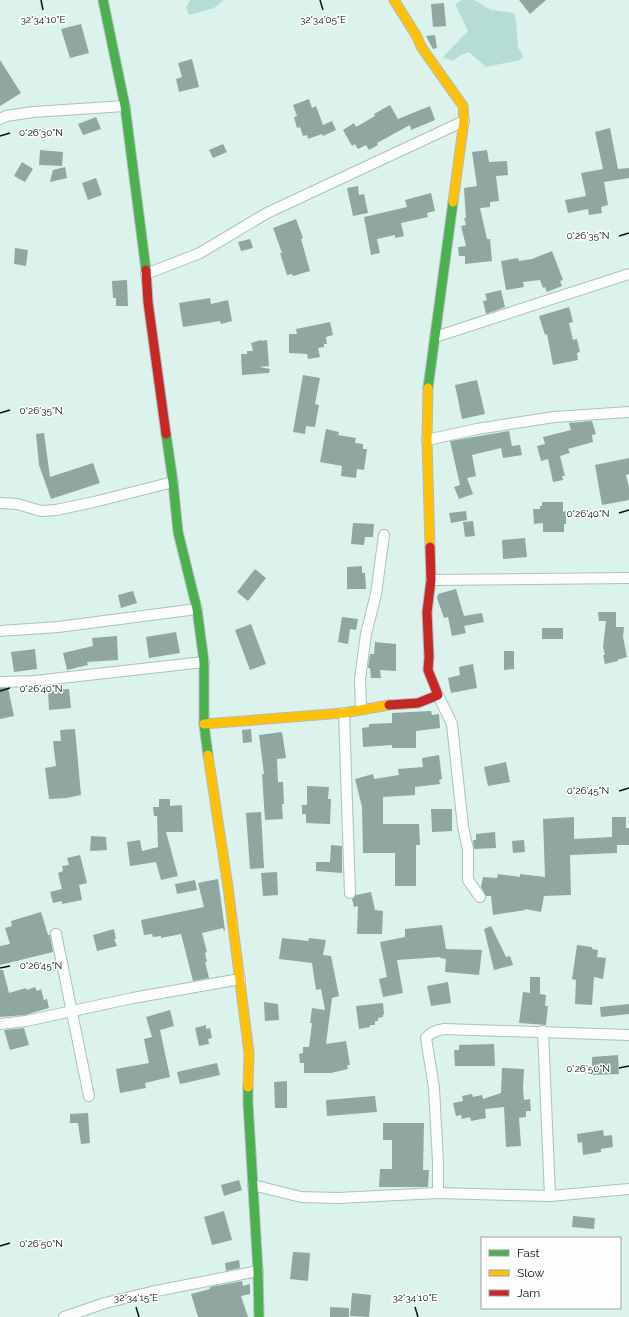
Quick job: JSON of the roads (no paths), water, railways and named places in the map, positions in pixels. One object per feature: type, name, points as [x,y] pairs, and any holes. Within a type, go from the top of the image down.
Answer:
[{"type":"street","points":[[103,0],[125,106],[160,400],[173,482],[178,532],[197,610],[204,662],[204,724],[228,887],[249,1053],[248,1104],[258,1271],[259,1317]]},
{"type":"street","points":[[394,0],[416,35],[422,48],[463,106],[464,122],[428,391],[426,440],[431,580],[427,612],[429,657],[428,670],[452,724],[463,827],[468,849],[468,880],[480,897]]},
{"type":"street","points":[[0,119],[6,116],[33,112],[125,106]]},
{"type":"street","points":[[146,274],[200,254],[267,213],[464,122]]},
{"type":"street","points":[[435,337],[629,274]]},
{"type":"street","points":[[426,440],[554,417],[629,412]]},
{"type":"street","points":[[0,503],[17,504],[41,511],[56,510],[173,482]]},
{"type":"street","points":[[361,709],[360,679],[366,634],[376,594],[384,536]]},
{"type":"street","points":[[431,580],[629,578]]},
{"type":"street","points":[[0,631],[58,627],[197,610]]},
{"type":"street","points":[[0,682],[34,681],[204,662]]},
{"type":"street","points":[[204,724],[344,714],[361,709],[393,704],[418,703],[438,695]]},
{"type":"street","points":[[344,714],[350,893]]},
{"type":"street","points":[[56,934],[89,1096]]},
{"type":"street","points":[[0,1024],[26,1021],[71,1010],[240,979]]},
{"type":"street","points":[[438,1193],[434,1088],[426,1038],[429,1034],[444,1029],[543,1031],[629,1035]]},
{"type":"street","points":[[543,1031],[550,1196]]},
{"type":"street","points":[[253,1185],[301,1197],[338,1198],[438,1193],[550,1196],[629,1189]]},
{"type":"street","points":[[64,1317],[105,1303],[151,1292],[258,1271]]}]
